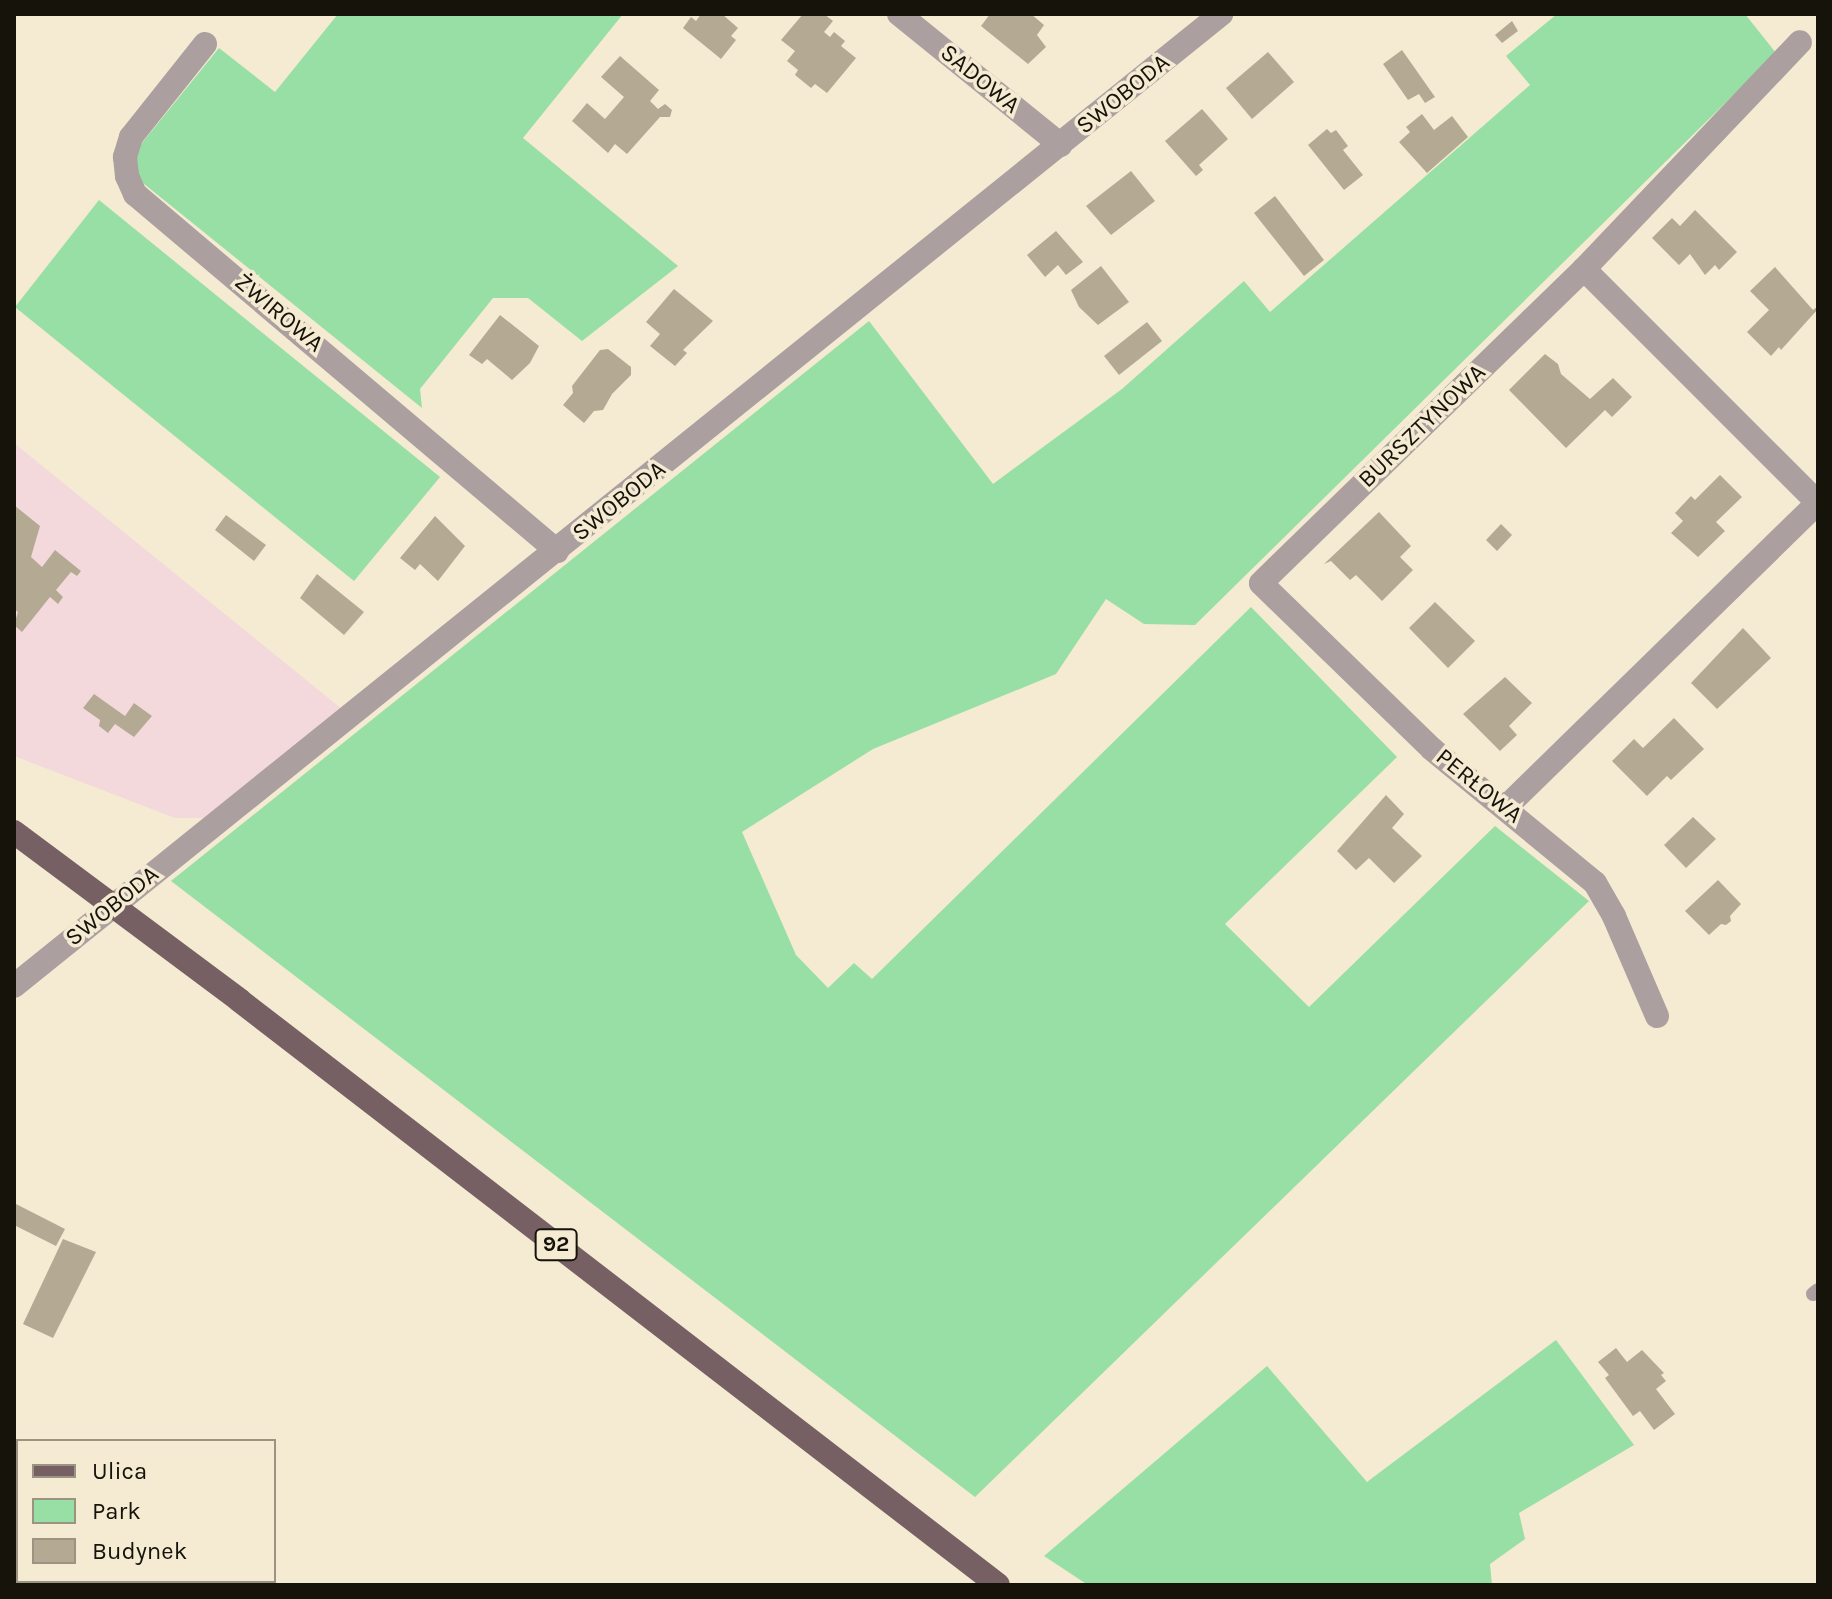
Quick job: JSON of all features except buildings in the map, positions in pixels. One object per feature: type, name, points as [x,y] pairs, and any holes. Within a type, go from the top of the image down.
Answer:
[{"type":"main road","name":"92","points":[[14,832],[998,1585]]},
{"type":"street","name":"SADOWA","points":[[899,14],[1061,145]]},
{"type":"street","name":"SWOBODA","points":[[14,986],[1221,14]]},
{"type":"street","name":"BURSZTYNOWA","points":[[1261,583],[1584,269],[1800,42]]},
{"type":"street","name":"ŻWIROWA","points":[[205,44],[131,137],[125,157],[127,176],[135,194],[557,551]]},
{"type":"street","points":[[1506,807],[1818,503],[1584,269]]},
{"type":"street","name":"PERŁOWA","points":[[1261,583],[1432,749],[1595,883],[1614,916],[1657,1016]]},
{"type":"shaded area","points":[[14,443],[342,709],[207,818],[175,818],[14,756]]},
{"type":"green space","points":[[338,14],[623,14],[523,138],[678,266],[582,341],[528,298],[493,298],[420,389],[422,408],[133,175],[133,154],[219,48],[275,92]]},
{"type":"green space","points":[[1557,14],[1745,14],[1776,53],[1195,625],[1144,624],[1106,599],[1056,674],[873,749],[742,832],[796,955],[828,988],[854,963],[872,979],[1251,607],[1397,757],[1225,924],[1309,1007],[1495,826],[1589,901],[975,1497],[171,881],[869,321],[993,484],[1122,389],[1244,281],[1270,312],[1530,85],[1506,56]]},
{"type":"green space","points":[[99,200],[440,477],[354,581],[15,307]]},
{"type":"green space","points":[[1556,1340],[1634,1445],[1519,1513],[1525,1539],[1490,1564],[1492,1585],[1088,1585],[1044,1556],[1267,1366],[1367,1482]]}]
